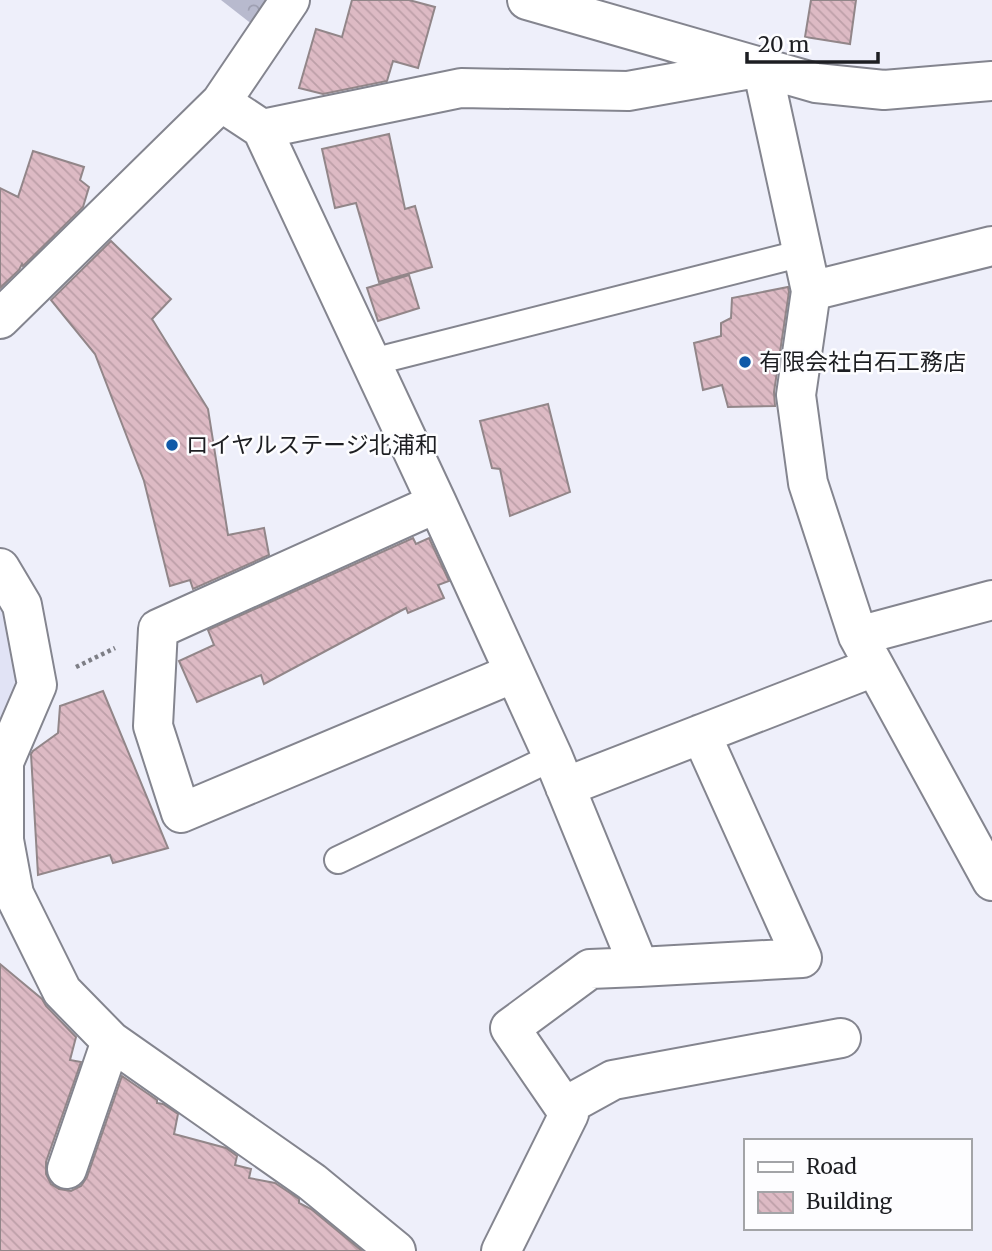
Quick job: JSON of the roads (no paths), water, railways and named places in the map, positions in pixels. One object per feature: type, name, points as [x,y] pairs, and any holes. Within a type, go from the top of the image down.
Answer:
[{"type":"street","points":[[2,315],[221,102],[290,0]]},
{"type":"street","points":[[527,0],[816,83],[884,90],[992,80]]},
{"type":"street","points":[[262,129],[461,88],[628,91],[762,67]]},
{"type":"street","points":[[762,67],[811,291],[796,395],[808,483],[866,652],[992,881]]},
{"type":"street","points":[[221,102],[262,129],[372,362],[559,772],[639,967]]},
{"type":"street","points":[[811,291],[992,246]]},
{"type":"street","points":[[437,503],[158,629],[153,726],[181,813],[514,673]]},
{"type":"street","points":[[0,568],[22,605],[37,685],[2,764],[4,840],[14,894],[62,991],[111,1041],[312,1182],[396,1251]]},
{"type":"street","points":[[559,772],[702,734],[866,652],[992,600]]},
{"type":"street","points":[[501,1251],[569,1115],[510,1028],[590,969],[803,958],[702,734]]},
{"type":"street","points":[[564,1107],[613,1080],[841,1038]]},
{"type":"street","points":[[67,1169],[111,1041]]},
{"type":"lane","points":[[372,362],[803,253]]},
{"type":"lane","points":[[338,860],[559,772]]},
{"type":"place","name":"有限会社白石工務店","points":[[745,362]]},
{"type":"place","name":"ロイヤルステージ北浦和","points":[[172,445]]}]
